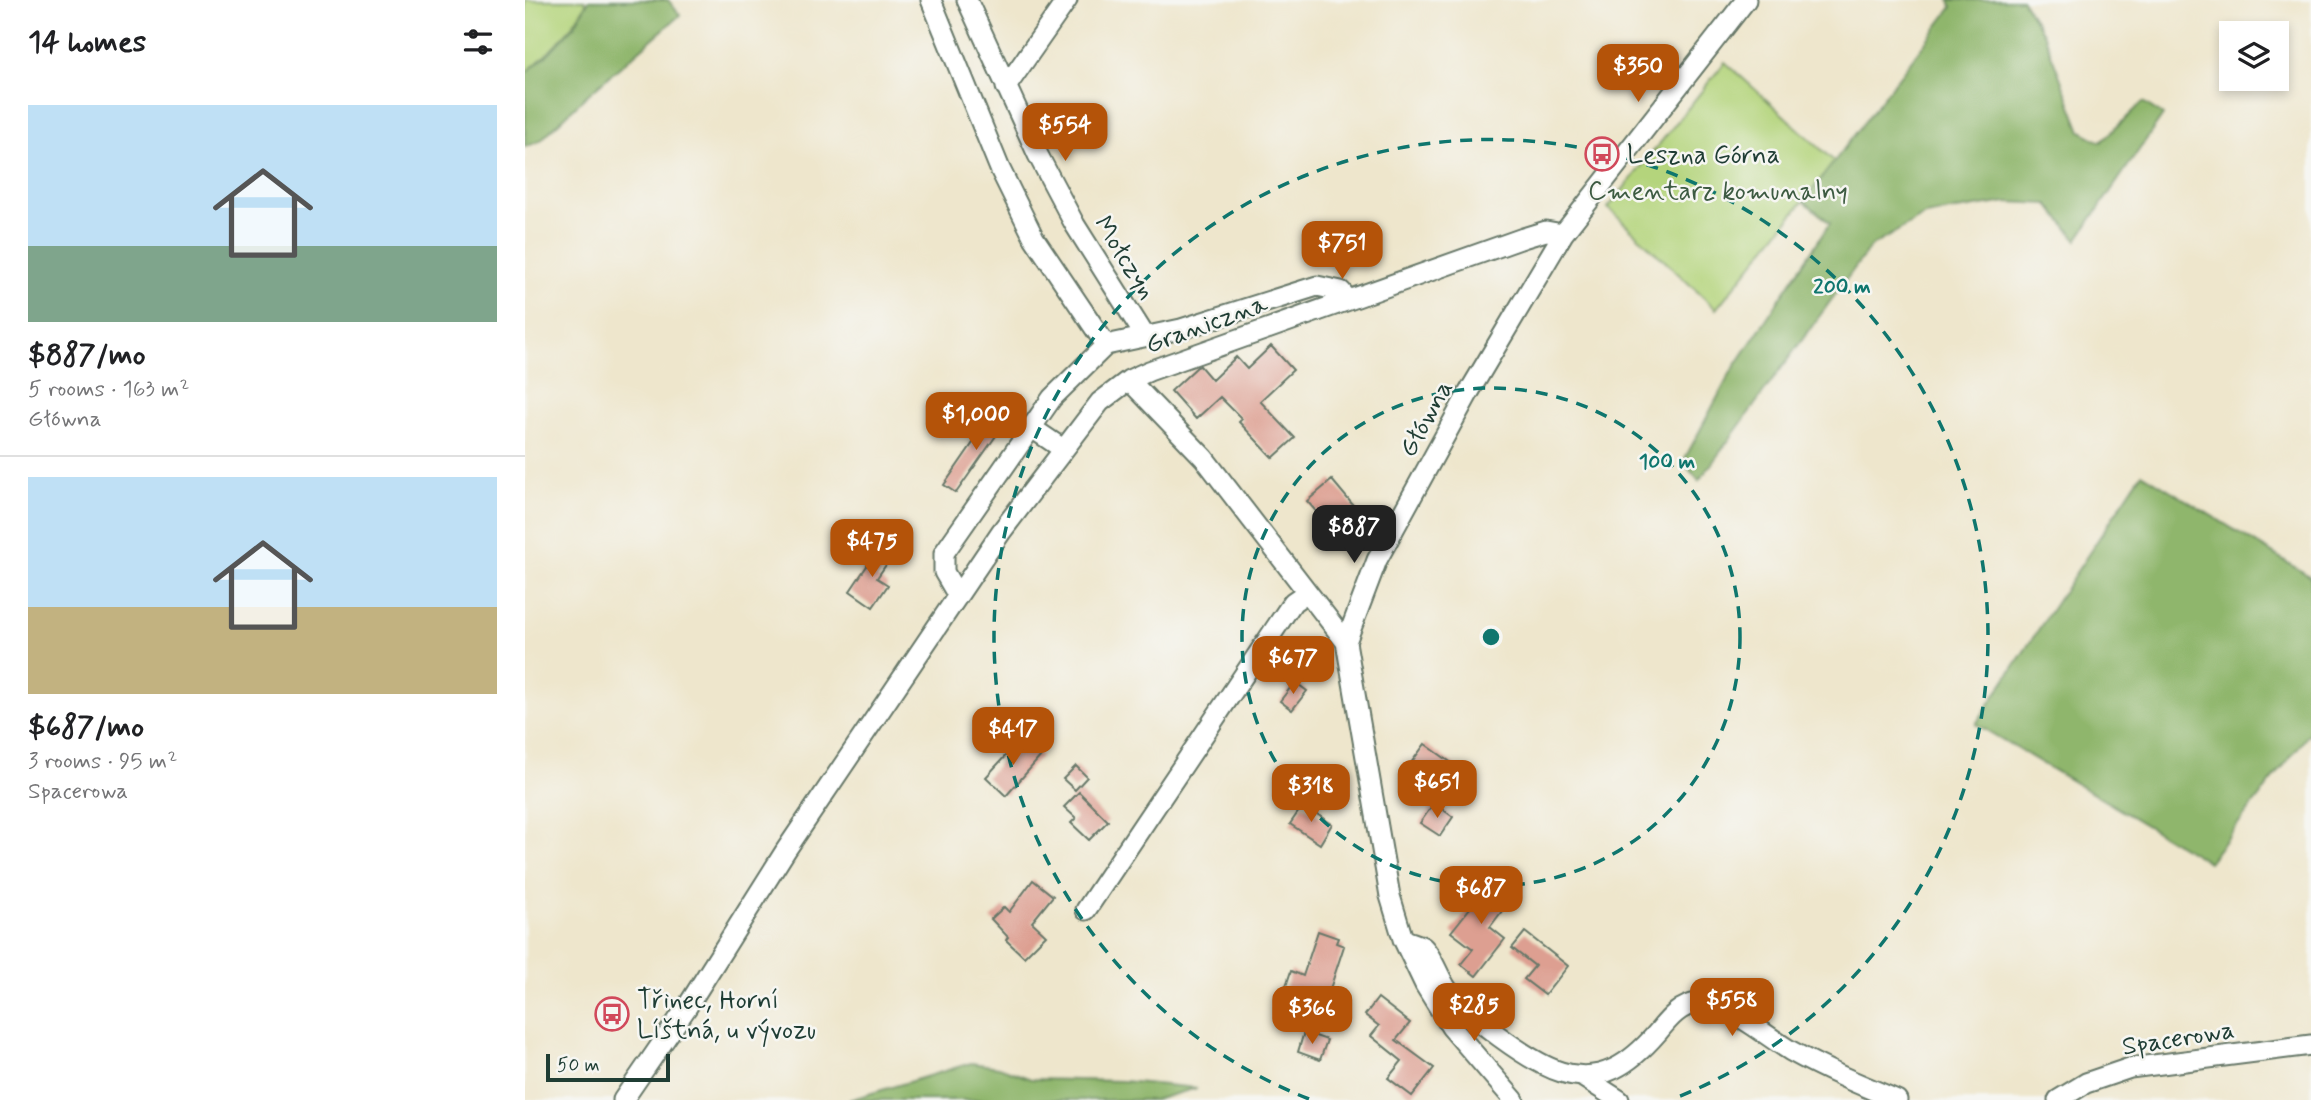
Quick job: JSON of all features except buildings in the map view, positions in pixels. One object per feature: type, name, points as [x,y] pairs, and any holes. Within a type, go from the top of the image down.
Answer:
[{"type":"street","points":[[931,0],[1000,169],[1034,238],[1106,345]]},
{"type":"street","name":"Mołczyn","points":[[967,0],[1006,87],[1075,225],[1145,336],[1181,329],[1317,286],[1341,291],[1348,300]]},
{"type":"street","points":[[1006,87],[1067,0]]},
{"type":"street","name":"Główna","points":[[1346,642],[1377,560],[1469,391],[1563,234],[1746,0]]},
{"type":"street","name":"Graniczna","points":[[1346,642],[1305,593],[1204,458],[1129,380],[1523,238],[1546,231],[1563,234]]},
{"type":"street","points":[[958,596],[944,572],[944,553],[1052,398],[1106,345],[1145,336]]},
{"type":"street","points":[[623,1100],[687,1007],[786,850],[1000,532],[1100,402],[1129,380]]},
{"type":"street","points":[[1032,428],[1063,449]]},
{"type":"street","points":[[1086,910],[1293,602],[1305,593]]},
{"type":"street","points":[[1346,642],[1390,896],[1403,939],[1425,985],[1451,1027],[1514,1100]]},
{"type":"street","points":[[1403,939],[1423,948],[1446,988],[1471,1016],[1535,1059],[1560,1072],[1583,1077],[1607,1074],[1628,1062],[1674,1013],[1700,1003],[1720,1007],[1792,1052],[1897,1100]]},
{"type":"street","name":"Spacerowa","points":[[2058,1100],[2087,1083],[2130,1068],[2311,1045]]},
{"type":"street","points":[[1583,1077],[1619,1100]]},
{"type":"green space","points":[[525,0],[585,0],[586,4],[559,42],[525,73]]},
{"type":"green space","points":[[589,0],[668,0],[680,15],[585,97],[540,141],[525,147],[525,73],[546,56],[575,25]]},
{"type":"green space","points":[[1950,0],[2022,0],[2043,33],[2081,131],[2101,142],[2143,102],[2163,115],[2077,240],[2048,204],[2007,202],[1925,215],[1870,247],[1699,481],[1683,462],[1730,374],[1830,223],[1804,201],[1952,7]]},
{"type":"green space","name":"Cmentarz komunalny","points":[[1725,62],[1835,162],[1716,309],[1608,208]]},
{"type":"green space","points":[[2142,473],[2311,577],[2311,731],[2208,862],[1976,724]]},
{"type":"green space","points":[[971,1063],[999,1067],[1031,1079],[1123,1081],[1197,1088],[1154,1100],[849,1100]]},
{"type":"place","name":"Leszna Górna","points":[[1602,154]]},
{"type":"place","name":"Třinec, Horní Líštná, u vývozu","points":[[612,1014]]}]
